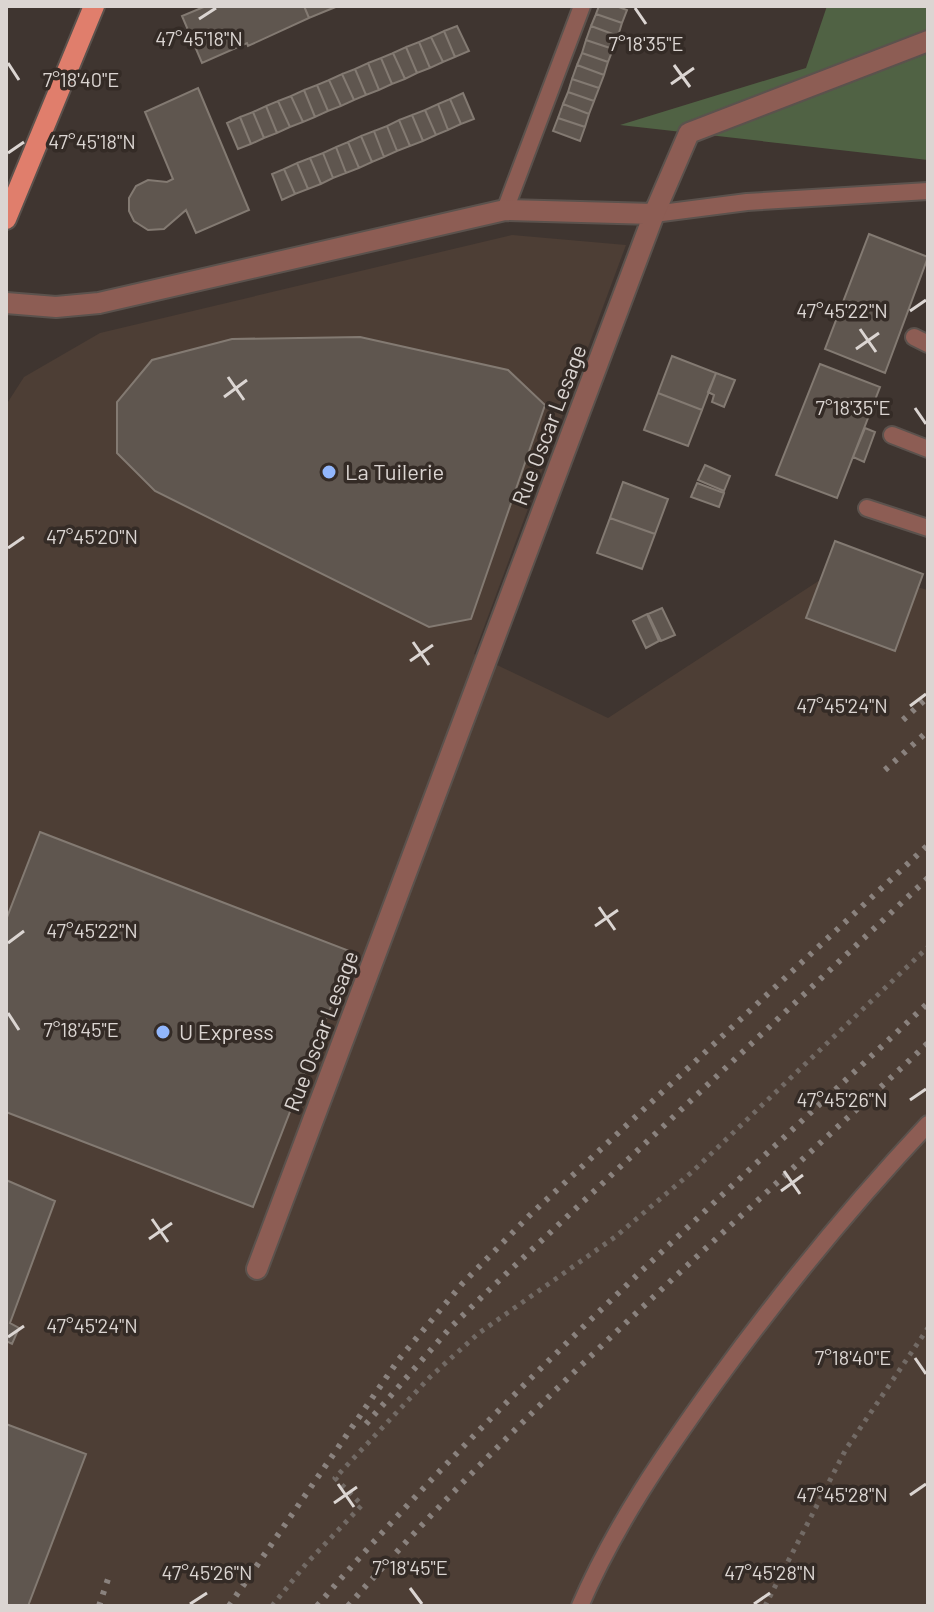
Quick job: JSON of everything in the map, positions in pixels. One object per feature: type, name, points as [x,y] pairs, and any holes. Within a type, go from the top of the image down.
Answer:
[{"type":"main road","points":[[6,219],[94,6]]},
{"type":"street","name":"Rue Oscar Lesage","points":[[257,1269],[654,214],[689,133],[928,41]]},
{"type":"street","points":[[6,303],[56,307],[99,303],[505,210],[654,214]]},
{"type":"lane","points":[[505,210],[582,6]]},
{"type":"lane","points":[[654,214],[747,202],[928,191]]},
{"type":"lane","points":[[892,435],[928,449]]},
{"type":"lane","points":[[867,508],[928,528]]},
{"type":"lane","points":[[580,1606],[610,1542],[678,1433],[779,1296],[881,1174],[928,1124]]},
{"type":"path","points":[[272,1606],[306,1564],[362,1505],[335,1478],[430,1377],[479,1333],[615,1237],[692,1172],[928,947]]},
{"type":"path","points":[[765,1606],[846,1449],[928,1328]]},
{"type":"shaded area","points":[[512,235],[626,245],[474,654],[608,718],[840,567],[928,590],[928,1606],[6,1606],[6,405],[24,377],[100,333]]},
{"type":"green space","points":[[827,6],[928,6],[928,160],[620,125],[806,68]]},
{"type":"building","points":[[206,6],[304,6],[309,18],[202,63],[182,16]]},
{"type":"building","points":[[304,6],[338,6],[309,18]]},
{"type":"building","points":[[599,6],[616,6],[627,10],[622,23],[596,14]]},
{"type":"building","points":[[596,14],[622,23],[618,36],[591,26]]},
{"type":"building","points":[[457,26],[469,51],[455,57],[444,31]]},
{"type":"building","points":[[591,26],[618,36],[613,49],[586,40]]},
{"type":"building","points":[[444,31],[455,57],[443,62],[431,37]]},
{"type":"building","points":[[431,37],[443,62],[430,68],[419,42]]},
{"type":"building","points":[[586,40],[613,49],[608,62],[582,53]]},
{"type":"building","points":[[419,42],[430,68],[417,73],[406,47]]},
{"type":"building","points":[[406,47],[417,73],[405,79],[393,53]]},
{"type":"building","points":[[393,53],[405,79],[392,84],[381,58]]},
{"type":"building","points":[[582,53],[608,62],[604,75],[577,65]]},
{"type":"building","points":[[381,58],[392,84],[379,90],[368,63]]},
{"type":"building","points":[[368,63],[379,90],[366,95],[355,69]]},
{"type":"building","points":[[577,65],[604,75],[599,88],[572,79]]},
{"type":"building","points":[[355,69],[366,95],[354,100],[342,74]]},
{"type":"building","points":[[342,74],[354,100],[341,106],[329,80]]},
{"type":"building","points":[[572,79],[599,88],[594,101],[568,92]]},
{"type":"building","points":[[329,80],[341,106],[328,111],[317,85]]},
{"type":"building","points":[[317,85],[328,111],[315,117],[304,90]]},
{"type":"building","points":[[198,88],[249,210],[196,233],[186,210],[164,229],[148,230],[134,221],[129,211],[129,198],[136,186],[148,180],[167,182],[173,179],[145,112]]},
{"type":"building","points":[[304,90],[315,117],[303,122],[291,96]]},
{"type":"building","points":[[568,92],[594,101],[589,114],[563,104]]},
{"type":"building","points":[[463,93],[474,119],[461,124],[450,99]]},
{"type":"building","points":[[291,96],[303,122],[290,127],[278,101]]},
{"type":"building","points":[[450,99],[461,124],[448,130],[438,104]]},
{"type":"building","points":[[278,101],[290,127],[277,133],[266,106]]},
{"type":"building","points":[[438,104],[448,130],[436,135],[425,110]]},
{"type":"building","points":[[563,104],[589,114],[585,127],[558,118]]},
{"type":"building","points":[[266,106],[277,133],[264,138],[253,112]]},
{"type":"building","points":[[425,110],[436,135],[423,141],[412,115]]},
{"type":"building","points":[[253,112],[264,138],[251,144],[240,117]]},
{"type":"building","points":[[412,115],[423,141],[410,146],[399,120]]},
{"type":"building","points":[[240,117],[251,144],[238,149],[227,123]]},
{"type":"building","points":[[558,118],[585,127],[580,141],[553,131]]},
{"type":"building","points":[[399,120],[410,146],[397,151],[387,126]]},
{"type":"building","points":[[387,126],[397,151],[384,157],[374,131]]},
{"type":"building","points":[[374,131],[384,157],[372,162],[361,136]]},
{"type":"building","points":[[361,136],[372,162],[359,168],[348,142]]},
{"type":"building","points":[[348,142],[359,168],[346,173],[336,147]]},
{"type":"building","points":[[336,147],[346,173],[333,178],[323,153]]},
{"type":"building","points":[[323,153],[333,178],[321,184],[310,158]]},
{"type":"building","points":[[310,158],[321,184],[308,189],[297,163]]},
{"type":"building","points":[[297,163],[308,189],[295,194],[284,169]]},
{"type":"building","points":[[284,169],[295,194],[282,200],[272,174]]},
{"type":"building","points":[[869,234],[928,257],[885,373],[825,349]]},
{"type":"building","name":"La Tuilerie","points":[[360,337],[508,370],[545,405],[471,619],[429,627],[155,491],[117,453],[117,402],[152,360],[232,339]]},
{"type":"building","points":[[672,356],[716,373],[702,410],[658,393]]},
{"type":"building","points":[[820,364],[880,387],[837,498],[776,475]]},
{"type":"building","points":[[716,373],[735,380],[724,407],[712,402],[714,395],[708,392]]},
{"type":"building","points":[[658,393],[702,410],[688,446],[644,430]]},
{"type":"building","points":[[865,428],[875,432],[864,462],[853,457]]},
{"type":"building","points":[[705,465],[730,476],[724,491],[698,480]]},
{"type":"building","points":[[623,482],[668,499],[655,534],[610,518]]},
{"type":"building","points":[[697,483],[724,493],[719,507],[691,497]]},
{"type":"building","points":[[610,518],[655,534],[642,569],[597,553]]},
{"type":"building","points":[[835,541],[923,574],[895,651],[806,618]]},
{"type":"building","points":[[662,608],[675,635],[661,641],[648,614]]},
{"type":"building","points":[[647,614],[659,641],[646,648],[633,621]]},
{"type":"building","name":"U Express","points":[[40,832],[352,952],[253,1207],[6,1112],[6,920]]},
{"type":"building","points":[[6,1180],[55,1201],[10,1323],[19,1328],[12,1344],[6,1341]]},
{"type":"building","points":[[6,1424],[86,1454],[28,1606],[6,1606]]},
{"type":"railway","points":[[903,720],[928,697]]},
{"type":"railway","points":[[885,770],[928,731]]},
{"type":"railway","points":[[229,1606],[399,1359],[462,1284],[530,1215],[928,845]]},
{"type":"railway","points":[[366,1424],[450,1328],[491,1288],[928,878]]},
{"type":"railway","points":[[317,1606],[388,1526],[538,1372],[928,1003]]},
{"type":"railway","points":[[348,1606],[416,1531],[558,1388],[928,1043]]},
{"type":"railway","points":[[99,1606],[109,1576]]},
{"type":"place","name":"La Tuilerie","points":[[329,472]]},
{"type":"place","name":"U Express","points":[[163,1032]]}]
